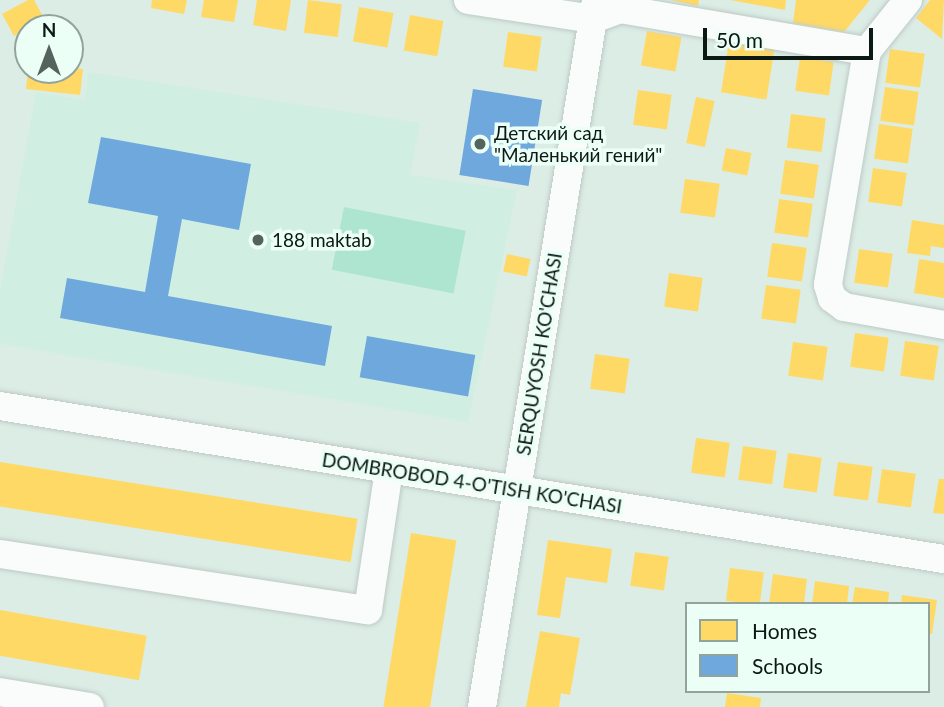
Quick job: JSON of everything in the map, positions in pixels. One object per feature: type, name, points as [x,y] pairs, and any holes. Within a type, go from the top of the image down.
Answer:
[{"type":"street","points":[[468,0],[620,9],[867,51]]},
{"type":"street","points":[[908,0],[867,51],[828,285],[832,298],[844,307],[944,325]]},
{"type":"street","name":"SERQUYOSH KO'CHASI","points":[[482,707],[594,9]]},
{"type":"street","name":"DOMBROBOD 4-O'TISH KO'CHASI","points":[[0,406],[944,559]]},
{"type":"street","points":[[0,554],[368,610],[389,470]]},
{"type":"street","points":[[0,692],[90,707]]},
{"type":"shaded area","name":"188 maktab","points":[[88,72],[420,123],[410,175],[517,190],[468,422],[0,344],[0,291],[36,92],[85,100]]},
{"type":"green space","points":[[344,207],[466,231],[454,293],[332,270]]},
{"type":"building: Homes","points":[[28,0],[34,0],[42,14],[14,14],[14,36],[2,14]]},
{"type":"building: Homes","points":[[152,0],[187,0],[184,14],[151,8]]},
{"type":"building: Homes","points":[[204,0],[238,0],[234,22],[201,17]]},
{"type":"building: Homes","points":[[257,0],[291,0],[286,31],[253,25]]},
{"type":"building: Homes","points":[[308,0],[342,4],[338,37],[304,33]]},
{"type":"building: Homes","points":[[671,0],[699,0],[698,6]]},
{"type":"building: Homes","points":[[730,0],[786,0],[785,10]]},
{"type":"building: Homes","points":[[796,0],[870,0],[844,32],[793,23]]},
{"type":"building: Homes","points":[[930,0],[944,0],[942,39],[916,18]]},
{"type":"building: Homes","points":[[359,7],[393,13],[387,48],[353,41]]},
{"type":"building: Homes","points":[[410,15],[443,21],[437,56],[404,50]]},
{"type":"building: Homes","points":[[647,31],[681,37],[675,72],[641,65]]},
{"type":"building: Homes","points":[[508,32],[542,37],[537,71],[503,67]]},
{"type":"building: Homes","points":[[729,42],[774,49],[766,100],[721,92]]},
{"type":"building: Homes","points":[[890,49],[925,54],[920,88],[885,83]]},
{"type":"building: Homes","points":[[800,57],[834,62],[829,95],[795,91]]},
{"type":"building: Homes","points":[[27,84],[81,84],[80,95],[26,89]]},
{"type":"building: Homes","points":[[885,87],[919,92],[914,125],[880,121]]},
{"type":"building: Homes","points":[[638,90],[672,95],[667,129],[633,125]]},
{"type":"building: Homes","points":[[696,97],[715,101],[705,147],[686,143]]},
{"type":"building: Homes","points":[[791,114],[826,118],[822,152],[787,148]]},
{"type":"building: Homes","points":[[879,124],[913,129],[908,163],[874,159]]},
{"type":"building: Homes","points":[[726,148],[752,153],[747,176],[722,171]]},
{"type":"building: Homes","points":[[785,160],[819,165],[814,198],[780,194]]},
{"type":"building: Homes","points":[[873,168],[907,173],[902,206],[868,202]]},
{"type":"building: Homes","points":[[685,179],[720,184],[715,218],[680,213]]},
{"type":"building: Homes","points":[[779,199],[813,204],[808,237],[774,233]]},
{"type":"building: Homes","points":[[912,220],[944,225],[944,248],[931,246],[930,256],[907,253]]},
{"type":"building: Homes","points":[[772,243],[807,248],[802,282],[767,277]]},
{"type":"building: Homes","points":[[859,249],[893,254],[888,287],[854,283]]},
{"type":"building: Homes","points":[[507,254],[530,259],[527,277],[503,272]]},
{"type":"building: Homes","points":[[919,259],[944,263],[944,298],[914,293]]},
{"type":"building: Homes","points":[[669,273],[703,278],[698,311],[664,307]]},
{"type":"building: Homes","points":[[766,285],[801,290],[796,324],[761,319]]},
{"type":"building: Homes","points":[[855,333],[889,338],[884,371],[850,367]]},
{"type":"building: Homes","points":[[905,341],[939,346],[934,380],[900,376]]},
{"type":"building: Homes","points":[[793,342],[828,347],[823,381],[788,376]]},
{"type":"building: Homes","points":[[595,354],[630,359],[625,394],[590,389]]},
{"type":"building: Homes","points":[[696,438],[730,443],[725,477],[691,473]]},
{"type":"building: Homes","points":[[743,446],[777,451],[772,484],[738,480]]},
{"type":"building: Homes","points":[[788,453],[822,458],[817,492],[783,488]]},
{"type":"building: Homes","points":[[0,462],[358,519],[351,562],[0,507]]},
{"type":"building: Homes","points":[[838,462],[873,467],[868,501],[833,496]]},
{"type":"building: Homes","points":[[882,469],[916,474],[911,507],[877,503]]},
{"type":"building: Homes","points":[[939,479],[944,479],[944,514],[933,513]]},
{"type":"building: Homes","points":[[411,533],[456,540],[430,707],[383,707]]},
{"type":"building: Homes","points":[[548,540],[612,549],[607,583],[566,577],[560,618],[537,615]]},
{"type":"building: Homes","points":[[635,552],[669,557],[664,590],[630,586]]},
{"type":"building: Homes","points":[[730,568],[764,572],[760,602],[726,601]]},
{"type":"building: Homes","points":[[773,574],[807,579],[804,602],[769,602]]},
{"type":"building: Homes","points":[[815,581],[849,586],[847,602],[812,602]]},
{"type":"building: Homes","points":[[855,587],[889,592],[888,602],[852,602]]},
{"type":"building: Homes","points":[[902,595],[937,600],[932,634],[930,602],[901,602]]},
{"type":"building: Homes","points":[[0,610],[147,636],[139,680],[0,656]]},
{"type":"building: Homes","points":[[540,631],[580,638],[570,695],[561,693],[559,707],[526,707]]},
{"type":"building: Homes","points":[[727,693],[761,698],[760,707],[725,707]]},
{"type":"building: Schools","points":[[473,89],[542,100],[529,186],[459,175]]},
{"type":"building: Schools","points":[[101,137],[251,164],[239,230],[182,219],[168,296],[332,326],[325,366],[60,318],[67,278],[145,292],[158,216],[88,203]]},
{"type":"building: Schools","points":[[367,336],[475,355],[468,396],[360,377]]},
{"type":"place","name":"Детский сад \"Маленький гений\"","points":[[480,144]]},
{"type":"place","name":"188 maktab","points":[[258,240]]}]
